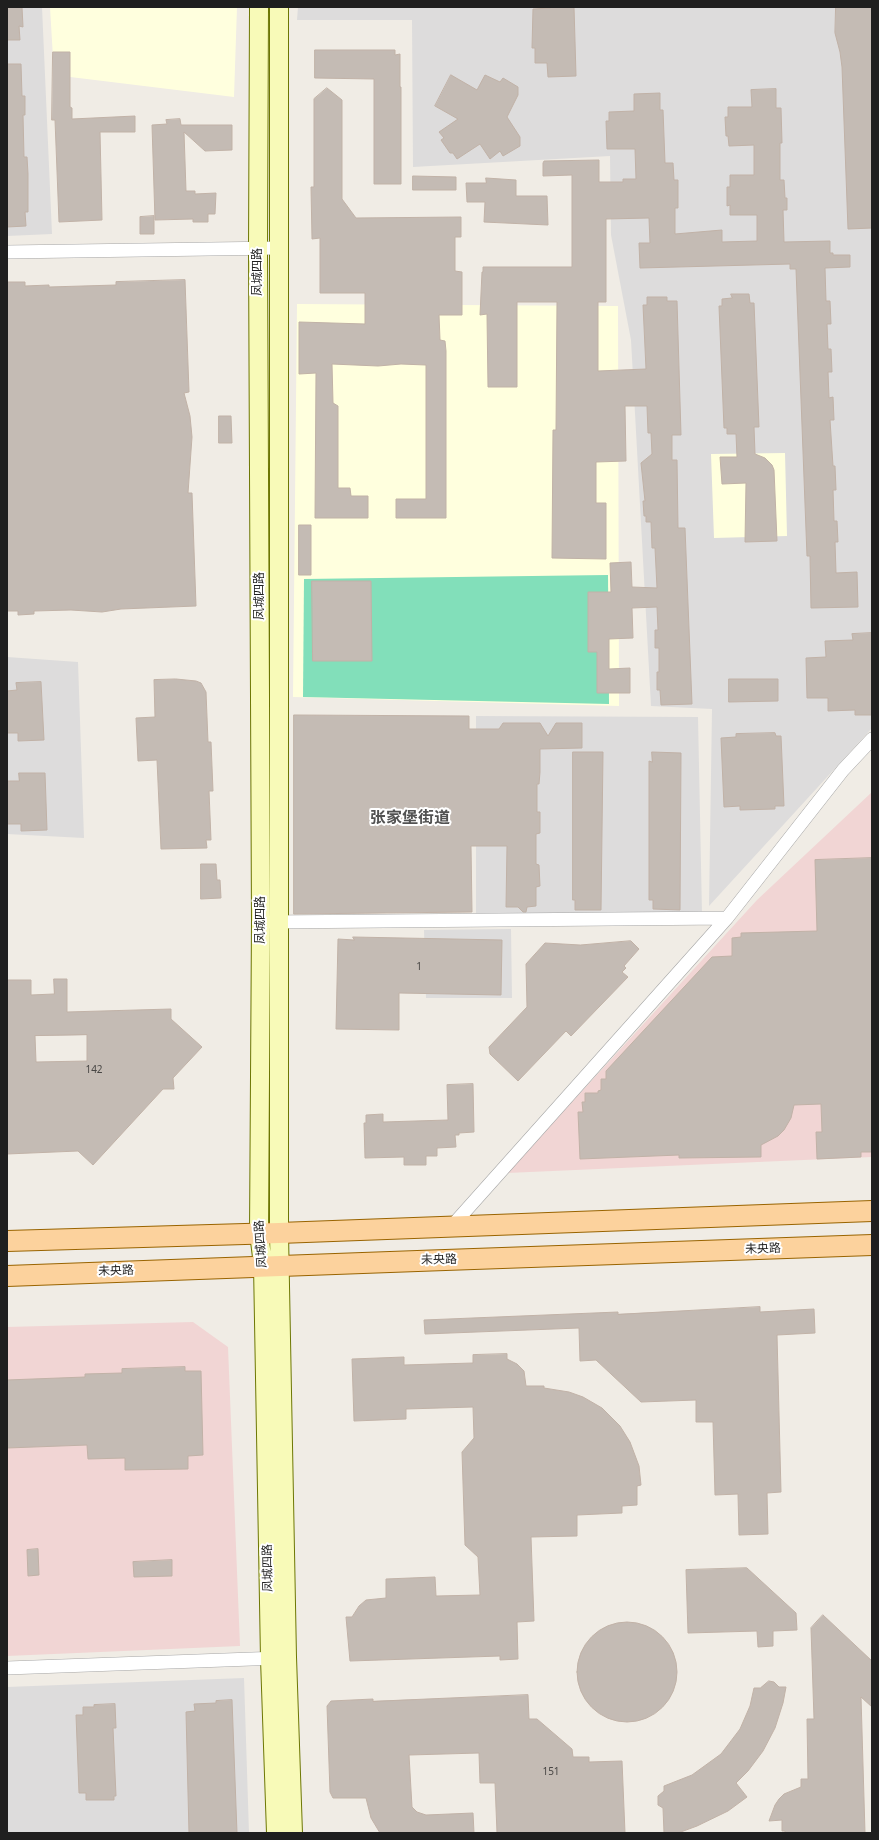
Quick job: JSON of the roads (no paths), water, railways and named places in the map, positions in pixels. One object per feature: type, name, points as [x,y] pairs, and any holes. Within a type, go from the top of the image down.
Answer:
[{"type":"main road","points":[[7,1241],[279,1233],[872,1211]]},
{"type":"main road","name":"未央路","points":[[7,1276],[272,1265],[872,1245]]},
{"type":"street","name":"凤城四路","points":[[259,7],[258,249],[261,922],[259,1233],[272,1265]]},
{"type":"street","name":"凤城四路","points":[[276,1833],[278,1658],[272,1265],[279,1233],[279,7]]},
{"type":"street","points":[[7,252],[278,248]]},
{"type":"street","points":[[452,1226],[726,918],[843,770],[872,738]]},
{"type":"street","points":[[261,922],[726,918]]},
{"type":"street","name":"凤城四路","points":[[278,1658],[293,1833]]},
{"type":"street","points":[[7,1668],[278,1658]]},
{"type":"district","name":"张家堡街道","points":[[410,818]]}]
